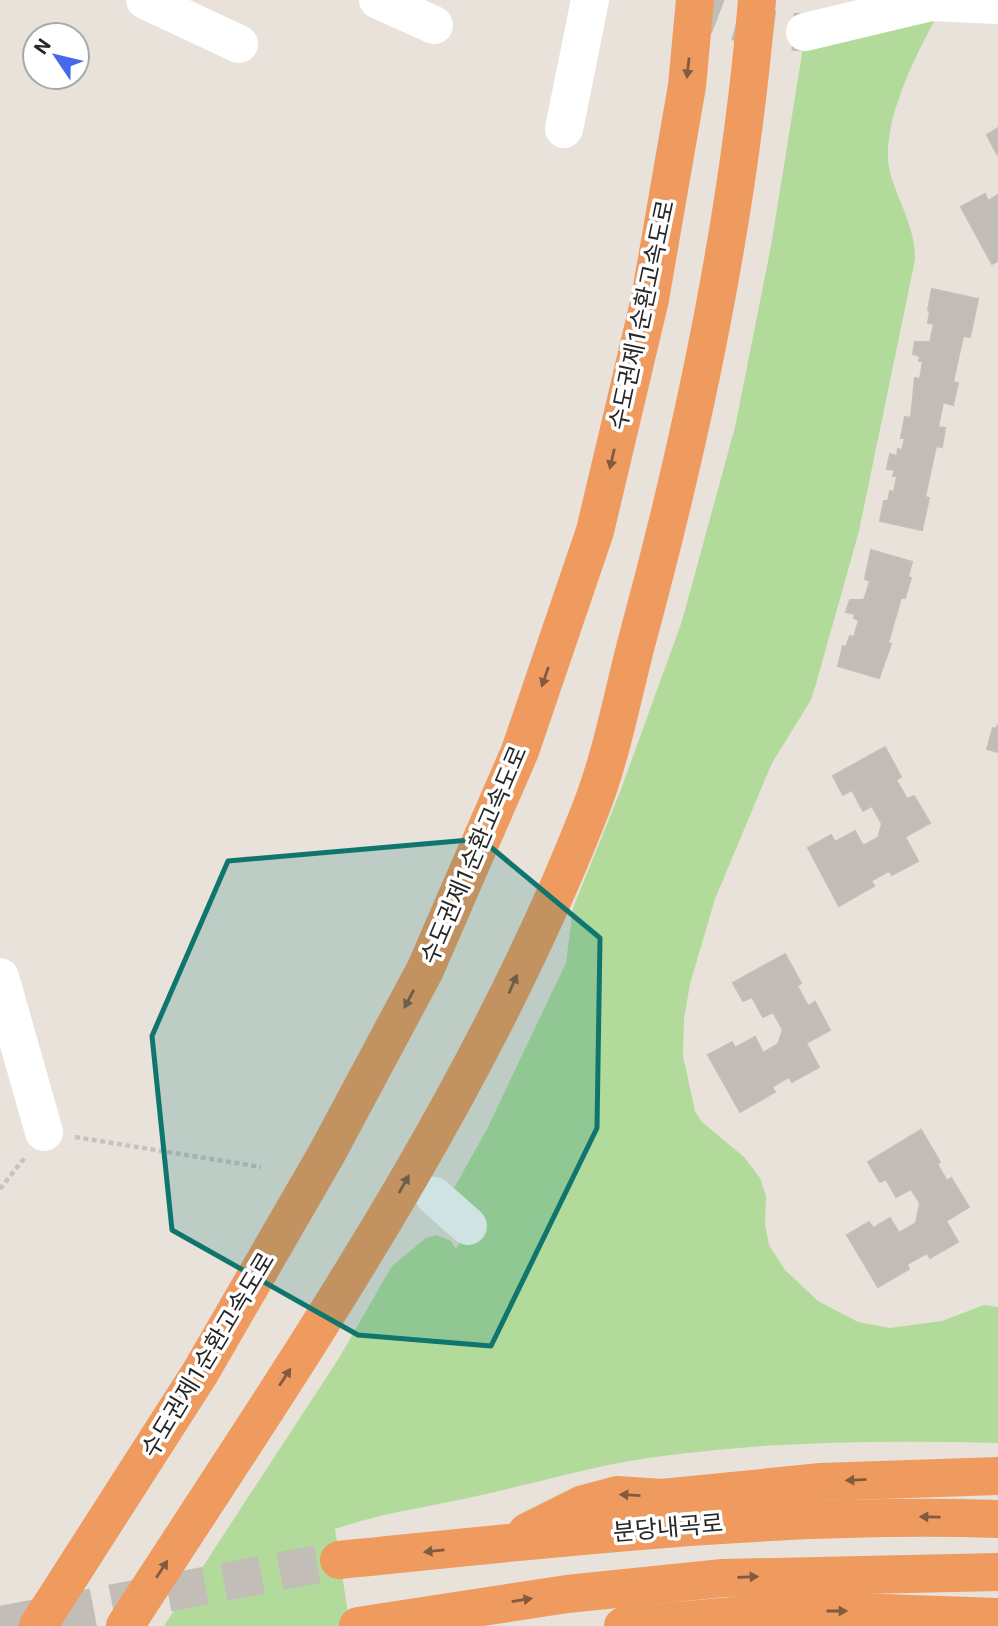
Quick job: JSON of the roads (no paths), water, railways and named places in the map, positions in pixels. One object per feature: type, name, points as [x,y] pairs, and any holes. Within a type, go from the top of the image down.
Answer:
[{"type":"highway","name":"수도권제1순환고속도로","points":[[38,1626],[200,1373],[326,1155],[425,970],[520,751],[594,531],[647,312],[687,86],[695,0]]},
{"type":"highway","points":[[125,1626],[367,1251],[501,1011],[592,805],[659,558],[710,323],[749,97],[757,0]]},
{"type":"highway","points":[[472,1547],[533,1530],[583,1504],[617,1495],[662,1499],[821,1482],[998,1476]]},
{"type":"highway","name":"분당내곡로","points":[[339,1560],[774,1520],[868,1516],[998,1518]]},
{"type":"highway","points":[[358,1626],[567,1594],[723,1578],[998,1572]]},
{"type":"highway","points":[[623,1626],[797,1610],[998,1617]]},
{"type":"highway","points":[[429,1615],[500,1626]]},
{"type":"street","points":[[145,0],[239,44]]},
{"type":"street","points":[[378,0],[434,25]]},
{"type":"street","points":[[565,129],[590,0]]},
{"type":"street","points":[[805,32],[931,2],[998,5]]},
{"type":"street","points":[[0,977],[44,1132]]},
{"type":"street","points":[[434,1196],[468,1226]]},
{"type":"tunnel","points":[[684,0],[743,23],[773,30],[805,32]]},
{"type":"tunnel","points":[[0,1625],[339,1560]]}]
